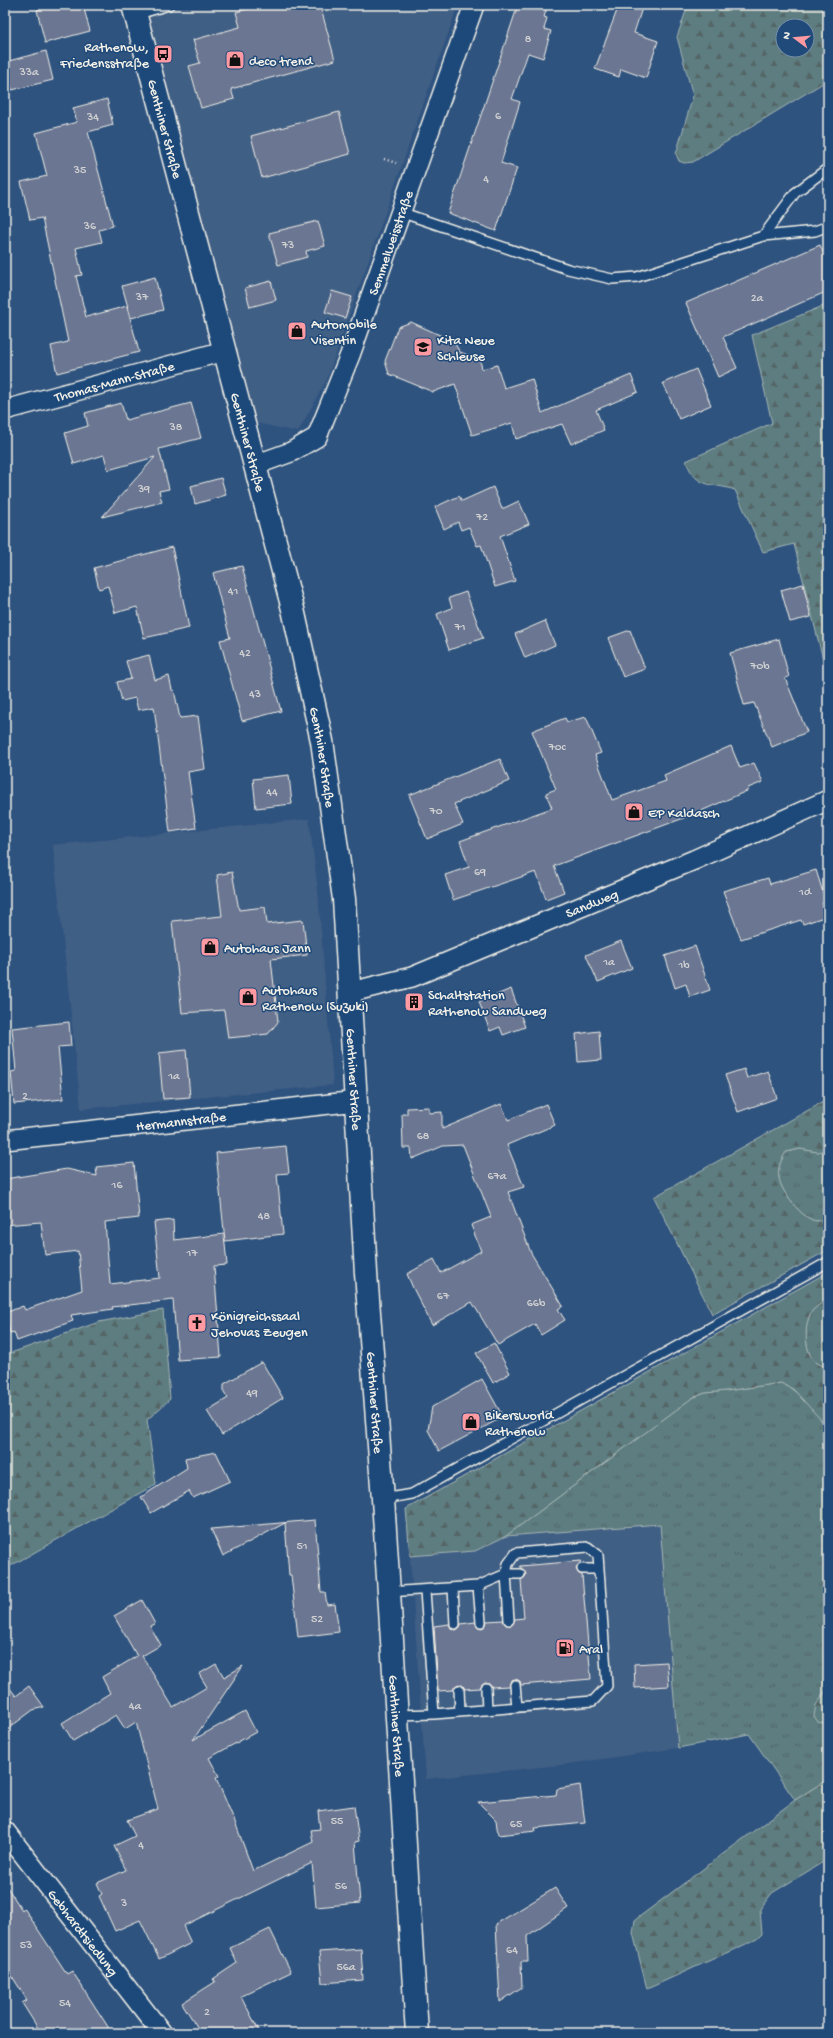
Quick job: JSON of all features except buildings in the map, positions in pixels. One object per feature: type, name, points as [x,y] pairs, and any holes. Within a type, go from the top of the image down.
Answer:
[{"type":"main road","name":"Genthiner Straße","points":[[134,10],[293,609],[323,748],[344,898],[351,992],[366,1273],[383,1499],[417,2033]]},
{"type":"street","name":"Semmelweisstraße","points":[[255,465],[291,452],[317,437],[350,355],[474,5]]},
{"type":"street","name":"Thomas-Mann-Straße","points":[[5,410],[224,351]]},
{"type":"street","name":"Sandweg","points":[[351,992],[412,977],[694,860],[828,800]]},
{"type":"street","name":"Hermannstraße","points":[[5,1140],[357,1101]]},
{"type":"street","name":"Gebhardtsiedlung","points":[[5,1831],[162,2033]]},
{"type":"lane","points":[[134,10],[169,5]]},
{"type":"lane","points":[[763,236],[795,193],[828,168]]},
{"type":"lane","points":[[400,212],[568,269],[612,279],[637,277],[763,236],[815,231],[828,226]]},
{"type":"lane","points":[[383,1499],[412,1494],[828,1262]]},
{"type":"lane","points":[[396,1715],[434,1714],[593,1701],[607,1686],[598,1555],[588,1547],[516,1553],[508,1564],[506,1574],[510,1620]]},
{"type":"lane","points":[[582,1570],[598,1569]]},
{"type":"lane","points":[[388,1592],[425,1591],[478,1586],[506,1574],[520,1574]]},
{"type":"lane","points":[[478,1586],[481,1622]]},
{"type":"lane","points":[[452,1588],[455,1624]]},
{"type":"lane","points":[[425,1591],[434,1714]]},
{"type":"lane","points":[[515,1685],[517,1707]]},
{"type":"lane","points":[[486,1688],[487,1710]]},
{"type":"lane","points":[[459,1690],[460,1712]]},
{"type":"shaded area","points":[[144,5],[458,5],[327,379],[298,432],[256,423]]},
{"type":"shaded area","points":[[309,819],[318,891],[333,1085],[81,1109],[53,845]]},
{"type":"shaded area","points":[[661,1524],[678,1748],[561,1765],[426,1779],[410,1556],[475,1551],[506,1536]]},
{"type":"green space","points":[[688,5],[828,5],[828,80],[693,162],[684,163],[679,161],[676,154],[693,96],[677,37]]},
{"type":"green space","points":[[828,304],[828,679],[794,544],[763,552],[735,490],[700,481],[690,470],[686,461],[772,423],[752,335]]},
{"type":"green space","points":[[828,1099],[828,1149],[818,1152],[800,1149],[786,1152],[780,1164],[779,1178],[788,1197],[805,1215],[816,1221],[828,1218],[828,1250],[712,1314],[654,1197]]},
{"type":"green space","points":[[800,1149],[818,1152],[828,1149],[828,1218],[816,1221],[810,1219],[793,1204],[781,1184],[779,1171],[784,1155],[786,1152]]},
{"type":"green space","points":[[828,1272],[828,1298],[810,1314],[806,1341],[809,1353],[813,1360],[828,1368],[828,1436],[823,1422],[793,1389],[781,1383],[705,1393],[692,1398],[506,1536],[475,1551],[410,1556],[406,1509]]},
{"type":"green space","points":[[828,1298],[828,1368],[813,1360],[809,1353],[806,1334],[810,1314]]},
{"type":"green space","points":[[163,1310],[170,1399],[147,1420],[156,1484],[5,1569],[5,1355],[99,1322]]},
{"type":"green space","points":[[781,1383],[789,1387],[810,1405],[821,1420],[828,1436],[828,1689],[822,1694],[818,1722],[828,1724],[828,1779],[795,1800],[749,1734],[678,1748],[660,1524],[506,1536],[692,1398],[705,1393]]},
{"type":"green space","points":[[828,1689],[828,1724],[818,1722],[814,1716],[816,1705]]},
{"type":"green space","points":[[828,1779],[828,1859],[772,1893],[760,1909],[762,1934],[757,1939],[647,1989],[633,1933],[635,1920],[795,1800]]},
{"type":"place","name":"Rathenow, Friedensstraße","points":[[163,54]]},
{"type":"place","name":"deco trend","points":[[235,60]]},
{"type":"place","name":"Automobile Visentin","points":[[297,331]]},
{"type":"place","name":"Kita Neue Schleuse","points":[[423,347]]},
{"type":"place","name":"EP Kaldasch","points":[[634,812]]},
{"type":"place","name":"Autohaus Jann","points":[[210,947]]},
{"type":"place","name":"Autohaus Rathenow (Suzuki)","points":[[248,997]]},
{"type":"place","name":"Schaltstation Rathenow Sandweg","points":[[414,1002]]},
{"type":"place","name":"Königreichssaal Jehovas Zeugen","points":[[197,1323]]},
{"type":"place","name":"Bikersworld Rathenow","points":[[471,1422]]},
{"type":"place","name":"Aral","points":[[565,1648]]}]
